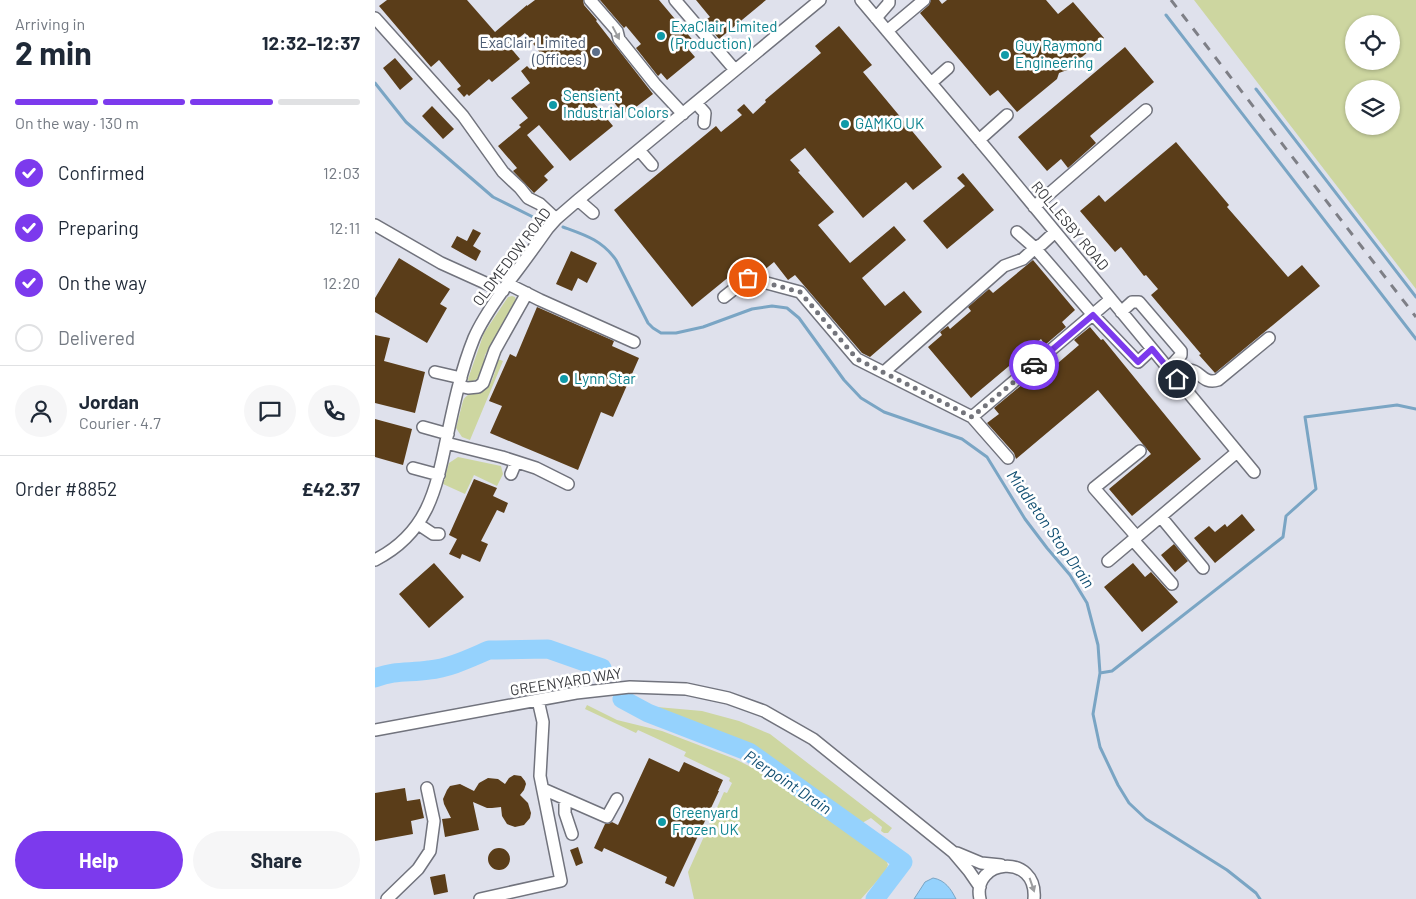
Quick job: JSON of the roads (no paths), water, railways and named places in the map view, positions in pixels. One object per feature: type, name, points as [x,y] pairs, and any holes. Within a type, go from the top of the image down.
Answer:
[{"type":"street","points":[[590,0],[617,31],[619,39],[641,67],[683,114]]},
{"type":"street","points":[[675,0],[735,70]]},
{"type":"street","name":"OLDMEDOW ROAD","points":[[375,560],[403,541],[418,524],[432,498],[460,382],[468,354],[479,327],[505,287],[556,219],[820,0]]},
{"type":"street","name":"ROLLESBY ROAD","points":[[861,0],[1254,472]]},
{"type":"street","points":[[875,18],[889,3],[889,0]]},
{"type":"street","points":[[887,31],[924,0]]},
{"type":"street","points":[[375,18],[463,116],[503,172],[521,188],[528,198],[540,204],[556,219]]},
{"type":"street","points":[[931,83],[948,68]]},
{"type":"street","points":[[696,103],[705,112],[704,123]]},
{"type":"street","points":[[1034,207],[1146,110]]},
{"type":"street","points":[[979,140],[1007,115]]},
{"type":"street","points":[[639,150],[652,165]]},
{"type":"street","points":[[578,200],[593,213]]},
{"type":"street","points":[[375,225],[441,263],[505,287],[527,293],[634,342]]},
{"type":"street","points":[[1017,232],[1035,248],[1093,315],[1138,362],[1152,349]]},
{"type":"street","points":[[884,372],[1004,266],[1023,259],[1055,232]]},
{"type":"street","points":[[724,297],[748,278],[800,292],[857,359],[972,417],[1008,458]]},
{"type":"street","points":[[435,372],[460,382],[468,388],[483,383],[495,350],[527,293]]},
{"type":"street","points":[[972,417],[1111,299]]},
{"type":"street","points":[[1121,312],[1132,302],[1139,302],[1181,351],[1181,355],[1168,369]]},
{"type":"street","points":[[1177,379],[1183,372],[1192,370],[1208,381],[1218,380],[1269,338]]},
{"type":"street","points":[[423,427],[447,438],[536,468],[568,484]]},
{"type":"street","points":[[1140,451],[1094,488],[1118,515],[1172,584]]},
{"type":"street","points":[[1108,562],[1237,452]]},
{"type":"street","points":[[511,474],[516,462]]},
{"type":"street","points":[[413,468],[439,475]]},
{"type":"street","points":[[1161,517],[1203,568]]},
{"type":"street","points":[[418,524],[433,534],[439,534]]},
{"type":"street","name":"GREENYARD WAY","points":[[375,730],[576,692],[630,687],[686,689],[728,698],[764,711],[813,739],[953,852],[969,871],[980,893]]},
{"type":"street","points":[[481,899],[561,881],[540,776],[543,722],[538,700]]},
{"type":"street","points":[[387,899],[418,869],[430,851],[435,821],[427,788]]},
{"type":"street","points":[[543,789],[607,818],[617,799]]},
{"type":"street","points":[[565,799],[565,813],[572,834]]},
{"type":"street","name":"GREENYARD WAY","points":[[953,852],[981,863],[1015,867],[1023,871],[1030,878],[1033,885],[1034,899]]},
{"type":"street","points":[[980,893],[983,879],[989,872],[997,867],[1006,866]]},
{"type":"water","points":[[933,878],[947,886],[956,899],[914,899],[925,882]]},
{"type":"waterway","points":[[1166,15],[1416,339]]},
{"type":"waterway","name":"Middleton Stop Drain","points":[[375,83],[406,122],[493,197],[537,219]]},
{"type":"waterway","points":[[1256,89],[1416,297]]},
{"type":"waterway","name":"Middleton Stop Drain","points":[[563,227],[592,239],[611,253],[648,323],[661,333],[676,333],[703,327],[752,309],[772,306],[787,308],[799,318],[844,380],[861,398],[884,412],[962,439],[987,457],[1025,519],[1070,575],[1087,603],[1098,645],[1100,673],[1093,714],[1100,747],[1129,803],[1146,819],[1227,870],[1256,893],[1260,899]]},
{"type":"waterway","points":[[1100,673],[1112,671],[1283,537],[1286,516],[1316,489],[1305,417],[1397,405],[1416,409]]},
{"type":"waterway","name":"Pierpoint Drain","points":[[375,678],[382,675],[437,669],[489,650],[548,649],[602,668]]},
{"type":"waterway","name":"Pierpoint Drain","points":[[622,699],[648,713],[749,752],[903,862],[875,899]]},
{"type":"railway","points":[[1171,0],[1416,317]]},
{"type":"place","name":"ExaClair Limited (Production)","points":[[661,36]]},
{"type":"place","name":"ExaClair Limited (Offices)","points":[[596,52]]},
{"type":"place","name":"Guy Raymond Engineering","points":[[1005,55]]},
{"type":"place","name":"Sensient Industrial Colors","points":[[553,105]]},
{"type":"place","name":"GAMKO UK","points":[[845,124]]},
{"type":"place","name":"Lynn Star","points":[[564,379]]},
{"type":"place","name":"Greenyard Frozen UK","points":[[662,822]]}]
